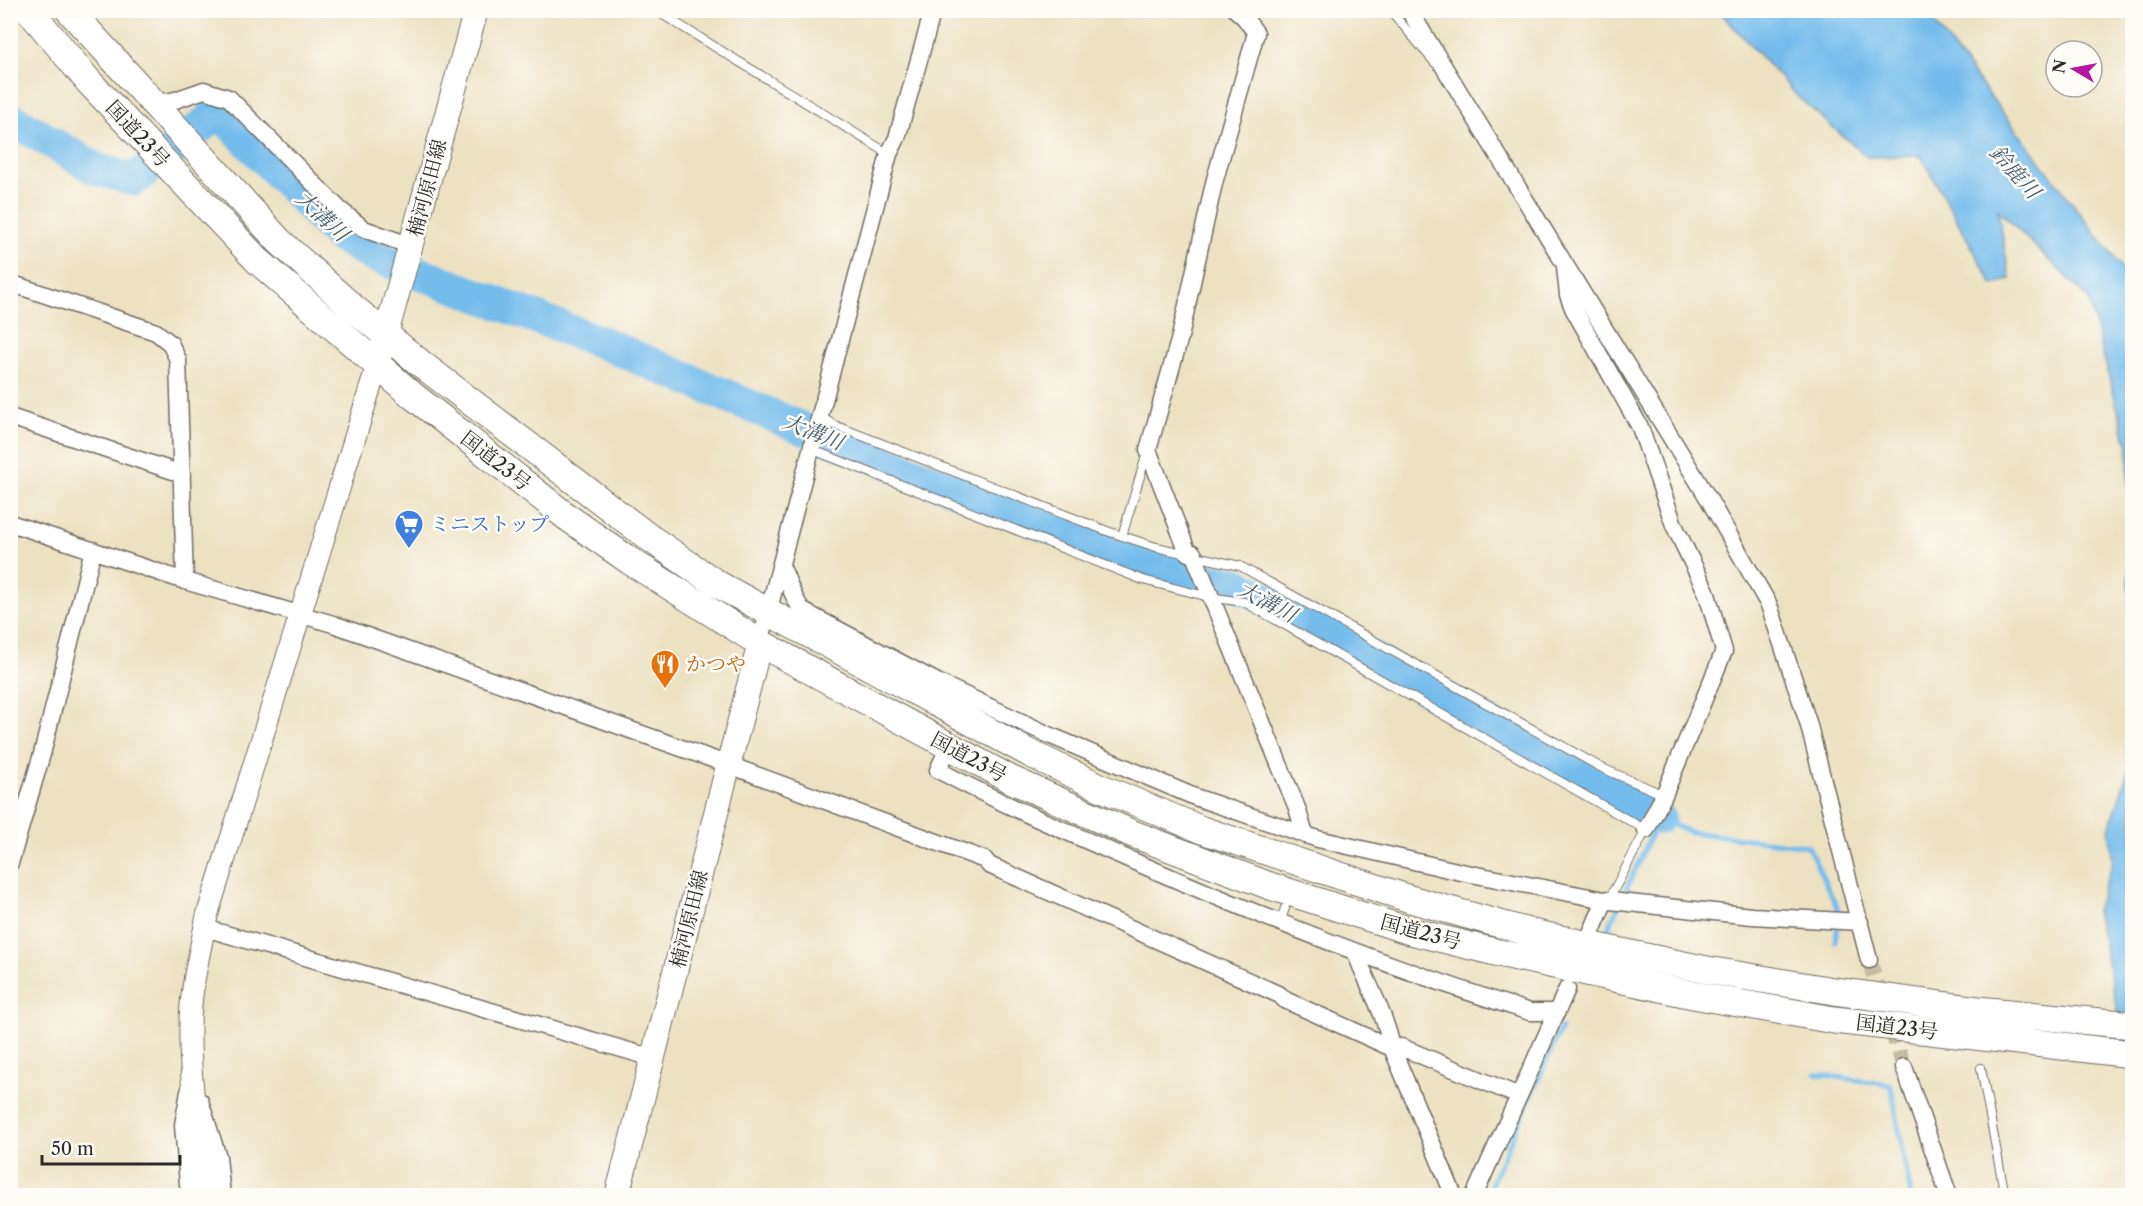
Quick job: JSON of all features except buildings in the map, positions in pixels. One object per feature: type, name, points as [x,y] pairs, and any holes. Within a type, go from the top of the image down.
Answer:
[{"type":"highway","name":"国道23号","points":[[29,10],[90,83],[257,260],[377,366],[567,517],[630,561],[760,643],[1010,780],[1207,864],[1410,931],[1554,966],[1693,995],[1834,1020],[2133,1054]]},
{"type":"highway","name":"国道23号","points":[[69,10],[279,241],[386,334],[647,536],[717,584],[1029,753],[1102,788],[1202,830],[1421,902],[1532,933],[1609,950],[1834,992],[1978,1010],[2133,1025]]},
{"type":"main road","name":"楠河原田線","points":[[377,366],[476,10]]},
{"type":"main road","name":"楠河原田線","points":[[617,1196],[760,643]]},
{"type":"street","points":[[760,643],[821,419],[889,154],[897,138],[933,10]]},
{"type":"street","points":[[1236,10],[1256,33],[1214,183],[1180,337],[1148,450],[1297,808],[1305,839]]},
{"type":"street","points":[[1409,10],[1708,498],[1769,605],[1808,722],[1855,922],[1869,960]]},
{"type":"street","points":[[154,104],[175,100],[204,90],[229,98],[339,209],[364,229],[411,249]]},
{"type":"street","points":[[1565,263],[1568,295],[1573,308],[1640,427],[1674,525],[1706,591],[1724,651],[1663,797],[1647,828]]},
{"type":"street","points":[[10,283],[156,332],[170,343],[178,360],[185,581]]},
{"type":"street","points":[[206,1196],[192,1074],[190,1024],[196,969],[205,928],[377,366]]},
{"type":"street","points":[[10,417],[182,474]]},
{"type":"street","points":[[10,523],[185,581],[301,615],[729,765],[985,861],[989,865],[1392,1048],[1401,1047],[1519,1096]]},
{"type":"street","points":[[10,863],[42,754],[93,550]]},
{"type":"street","points":[[781,566],[793,588],[795,601],[802,611],[939,683],[1049,735],[1195,797],[1305,839],[1631,905],[1855,922]]},
{"type":"street","points":[[949,746],[938,770],[1073,835],[1282,916],[1356,954],[1530,1012],[1557,1012]]},
{"type":"street","points":[[1592,931],[1608,901]]},
{"type":"street","points":[[205,928],[653,1058]]},
{"type":"street","points":[[1356,954],[1388,1028],[1392,1048],[1454,1196]]},
{"type":"street","points":[[1474,1196],[1566,989]]},
{"type":"street","points":[[1904,1067],[1948,1196]]},
{"type":"street","points":[[189,1196],[183,1125],[192,1074]]},
{"type":"street","points":[[192,1074],[218,1157],[222,1196]]},
{"type":"lane","points":[[655,10],[889,154]]},
{"type":"lane","points":[[1390,10],[1420,49],[1458,87]]},
{"type":"lane","points":[[821,419],[1122,536],[1156,547],[1225,561],[1255,573],[1602,768],[1663,797]]},
{"type":"lane","points":[[813,448],[1106,566],[1164,586],[1244,602],[1647,828],[1608,901]]},
{"type":"lane","points":[[1122,536],[1148,450]]},
{"type":"lane","points":[[1981,1068],[2005,1196]]},
{"type":"water","name":"鈴鹿川","points":[[1719,11],[1925,11],[2132,281],[2132,1076],[2096,910],[2113,861],[2109,830],[2130,765],[2128,447],[2088,298],[1998,210],[2010,279],[1993,285],[1921,156],[1867,157],[1798,97]]},
{"type":"waterway","name":"大溝川","points":[[10,118],[96,169],[134,180],[219,112],[338,235],[371,255],[603,343],[804,429],[1142,564],[1187,576],[1233,583],[1259,595],[1659,818]]},
{"type":"waterway","points":[[1657,822],[1659,818],[1689,832],[1808,846],[1840,914],[1835,941]]},
{"type":"waterway","points":[[1605,935],[1652,833]]},
{"type":"waterway","points":[[1486,1196],[1561,1028]]},
{"type":"waterway","points":[[1816,1074],[1891,1085],[1911,1196]]},
{"type":"tunnel","points":[[1869,960],[1904,1067]]},
{"type":"place","name":"ミニストップ","points":[[409,550]]},
{"type":"place","name":"かつや","points":[[665,690]]}]
